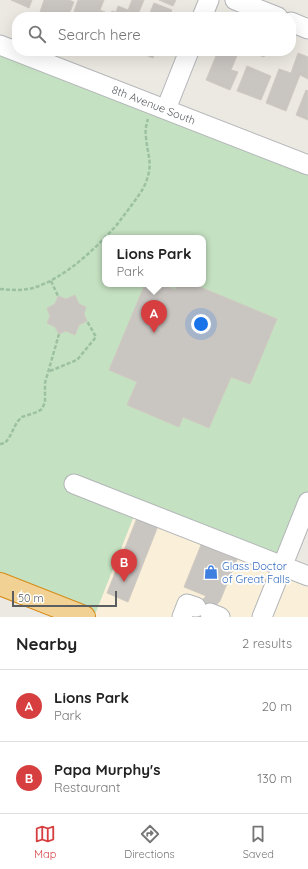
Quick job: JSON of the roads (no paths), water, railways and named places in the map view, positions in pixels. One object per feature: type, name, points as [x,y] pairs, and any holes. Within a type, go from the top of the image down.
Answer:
[{"type":"highway","points":[[0,584],[84,617]]},
{"type":"street","points":[[204,12],[209,0]]},
{"type":"street","points":[[235,0],[265,12]]},
{"type":"street","points":[[296,24],[308,29]]},
{"type":"street","name":"8th Avenue South","points":[[0,45],[12,50]]},
{"type":"street","name":"8th Avenue South","points":[[29,56],[308,165]]},
{"type":"street","points":[[166,109],[187,56]]},
{"type":"street","points":[[74,484],[308,576]]},
{"type":"street","points":[[262,617],[308,502]]},
{"type":"place","name":"Lions Park","points":[[154,333]]},
{"type":"place","name":"Glass Doctor of Great Falls","points":[[211,572]]},
{"type":"place","name":"Papa Murphy's","points":[[124,582]]}]
